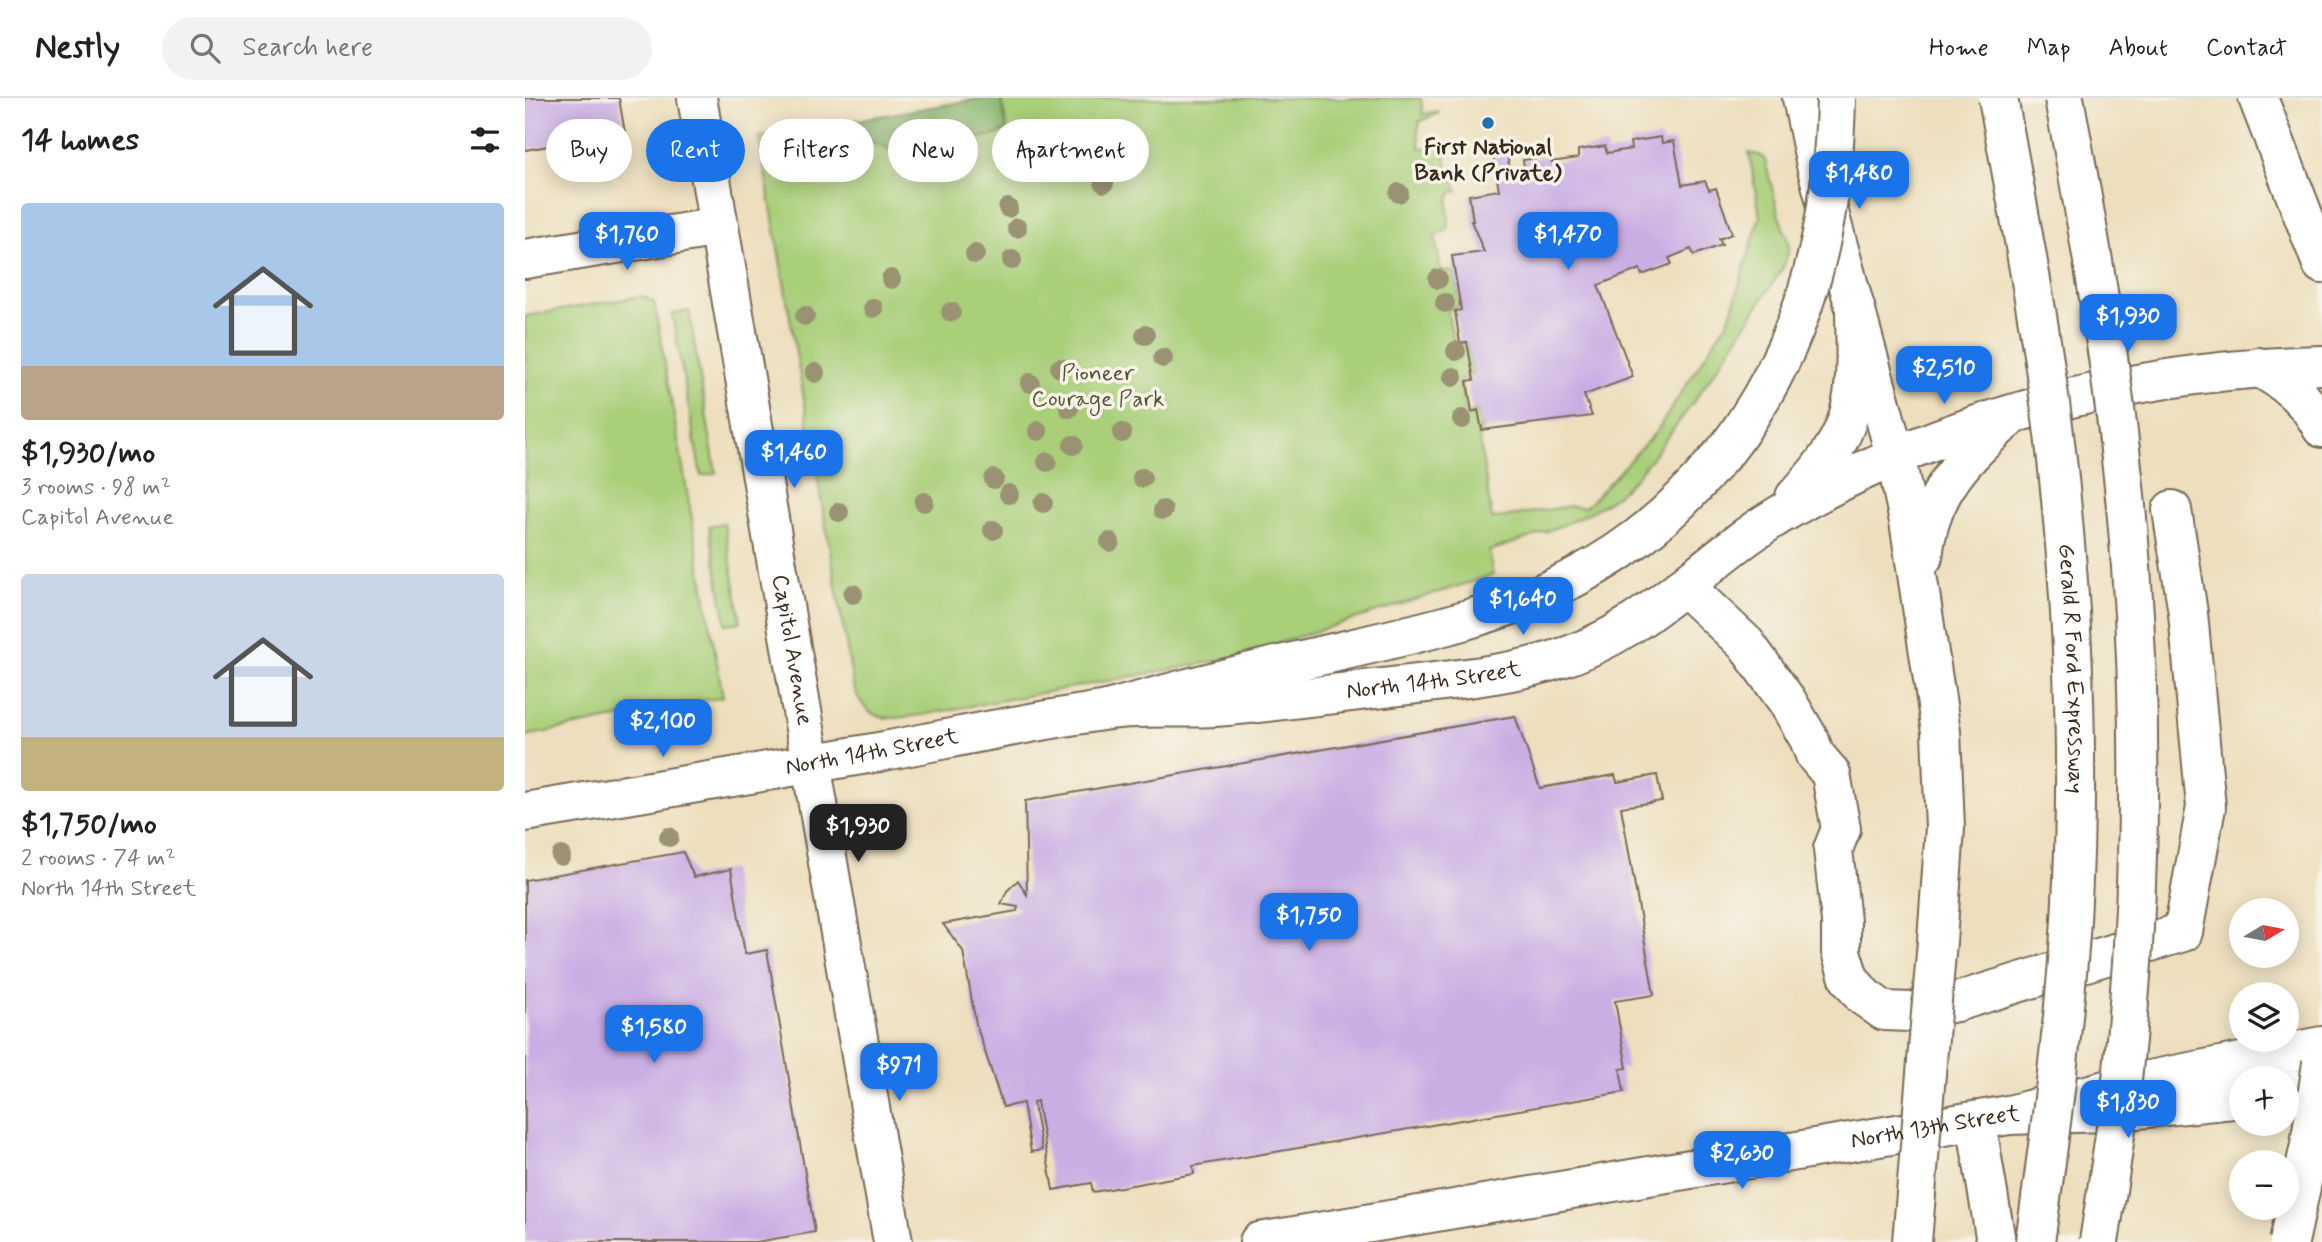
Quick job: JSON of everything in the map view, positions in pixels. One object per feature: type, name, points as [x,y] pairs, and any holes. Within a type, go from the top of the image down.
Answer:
[{"type":"main road","name":"Capitol Avenue","points":[[697,98],[893,1242]]},
{"type":"main road","points":[[1803,98],[1816,165],[1895,455],[1941,732],[1945,792],[1944,855],[1912,1242]]},
{"type":"main road","points":[[1107,710],[1225,678],[1487,615],[1538,596],[1591,571],[1636,541],[1678,505],[1719,458],[1752,412],[1781,360],[1812,281],[1830,198],[1836,98]]},
{"type":"main road","name":"Gerald R Ford Expressway","points":[[1998,98],[2030,274],[2056,449],[2067,571],[2074,707],[2074,869],[2067,974],[2035,1242]]},
{"type":"main road","points":[[2064,98],[2099,288],[2116,409],[2132,570],[2137,698],[2137,830],[2133,947],[2123,1071],[2099,1242]]},
{"type":"main road","points":[[2258,98],[2322,264]]},
{"type":"main road","points":[[525,259],[719,227]]},
{"type":"main road","points":[[1777,517],[1815,474],[1844,430],[1854,386],[1855,307]]},
{"type":"main road","name":"North 14th Street","points":[[525,812],[1107,710],[1238,705],[1460,679],[1536,665],[1570,655],[1607,639],[1642,619],[1777,517],[1895,455],[2012,415],[2122,386],[2199,373],[2258,367],[2322,365]]},
{"type":"main road","points":[[2258,367],[2300,395],[2322,428]]},
{"type":"main road","points":[[1922,605],[1923,554],[1933,510],[1947,482],[1963,461],[2012,415]]},
{"type":"main road","points":[[1685,587],[1746,644],[1787,701],[1809,739],[1815,755],[1810,775],[1822,832],[1833,849],[1841,920],[1841,952],[1849,978],[1863,996],[1884,1012],[1910,1012],[1956,1003],[2183,932],[2206,807],[2188,614],[2172,510]]},
{"type":"main road","points":[[1996,1242],[1993,1118],[2129,1084],[2322,1046]]},
{"type":"main road","points":[[2289,1242],[2310,1145],[2322,1063]]},
{"type":"main road","points":[[2299,1089],[2322,1086]]},
{"type":"main road","name":"North 13th Street","points":[[1259,1242],[1993,1118],[2121,1111],[2229,1099]]},
{"type":"green space","name":"Pioneer Courage Park","points":[[985,98],[1421,98],[1423,114],[1439,113],[1420,121],[1420,148],[1444,147],[1446,162],[1458,191],[1453,191],[1448,200],[1449,229],[1435,236],[1441,271],[1455,272],[1460,305],[1448,312],[1454,345],[1467,342],[1473,374],[1460,381],[1466,416],[1478,410],[1482,430],[1478,431],[1492,519],[1570,506],[1584,507],[1656,432],[1729,319],[1760,216],[1749,153],[1760,155],[1765,160],[1789,249],[1784,266],[1727,353],[1637,476],[1617,495],[1588,513],[1556,528],[1489,551],[1493,575],[1232,658],[922,715],[888,718],[871,713],[864,707],[853,685],[767,182],[874,182],[874,119],[863,119]]},
{"type":"green space","points":[[985,98],[1001,98],[1005,119],[992,119],[992,136],[978,138],[978,119],[888,119],[888,149],[874,144],[874,119],[862,119]]},
{"type":"green space","points":[[642,296],[654,302],[723,697],[525,736],[525,316]]},
{"type":"green space","points":[[689,311],[716,473],[701,476],[672,314]]},
{"type":"green space","points":[[724,523],[741,622],[726,624],[709,526]]},
{"type":"building","points":[[525,98],[619,98],[623,119],[546,119],[546,146],[525,150]]},
{"type":"building","points":[[1661,137],[1662,143],[1674,141],[1682,185],[1705,181],[1709,190],[1716,188],[1732,234],[1719,239],[1722,245],[1694,255],[1691,249],[1669,258],[1672,264],[1642,275],[1640,269],[1598,285],[1633,377],[1584,395],[1592,416],[1482,430],[1478,410],[1472,412],[1467,381],[1474,380],[1467,342],[1460,343],[1455,311],[1461,310],[1452,256],[1484,252],[1471,221],[1469,195],[1499,190],[1491,146],[1505,144],[1510,170],[1524,167],[1523,160],[1551,156],[1552,162],[1578,158],[1578,150],[1605,146],[1607,153],[1631,149],[1630,142]]},
{"type":"building","points":[[1515,716],[1540,788],[1615,775],[1617,782],[1657,775],[1662,801],[1621,807],[1654,995],[1615,1001],[1627,1068],[1620,1069],[1624,1092],[1193,1166],[1194,1174],[1093,1192],[1091,1183],[1053,1190],[1037,1101],[1033,1102],[1042,1150],[1031,1152],[1023,1103],[1003,1107],[976,1024],[963,951],[943,924],[1017,911],[1018,907],[1001,904],[1007,891],[1018,880],[1027,895],[1025,801]]},
{"type":"building","points":[[683,852],[694,877],[731,869],[745,954],[767,950],[815,1232],[756,1242],[525,1242],[525,880]]},
{"type":"place","name":"First National Bank (Private)","points":[[1488,123]]}]
